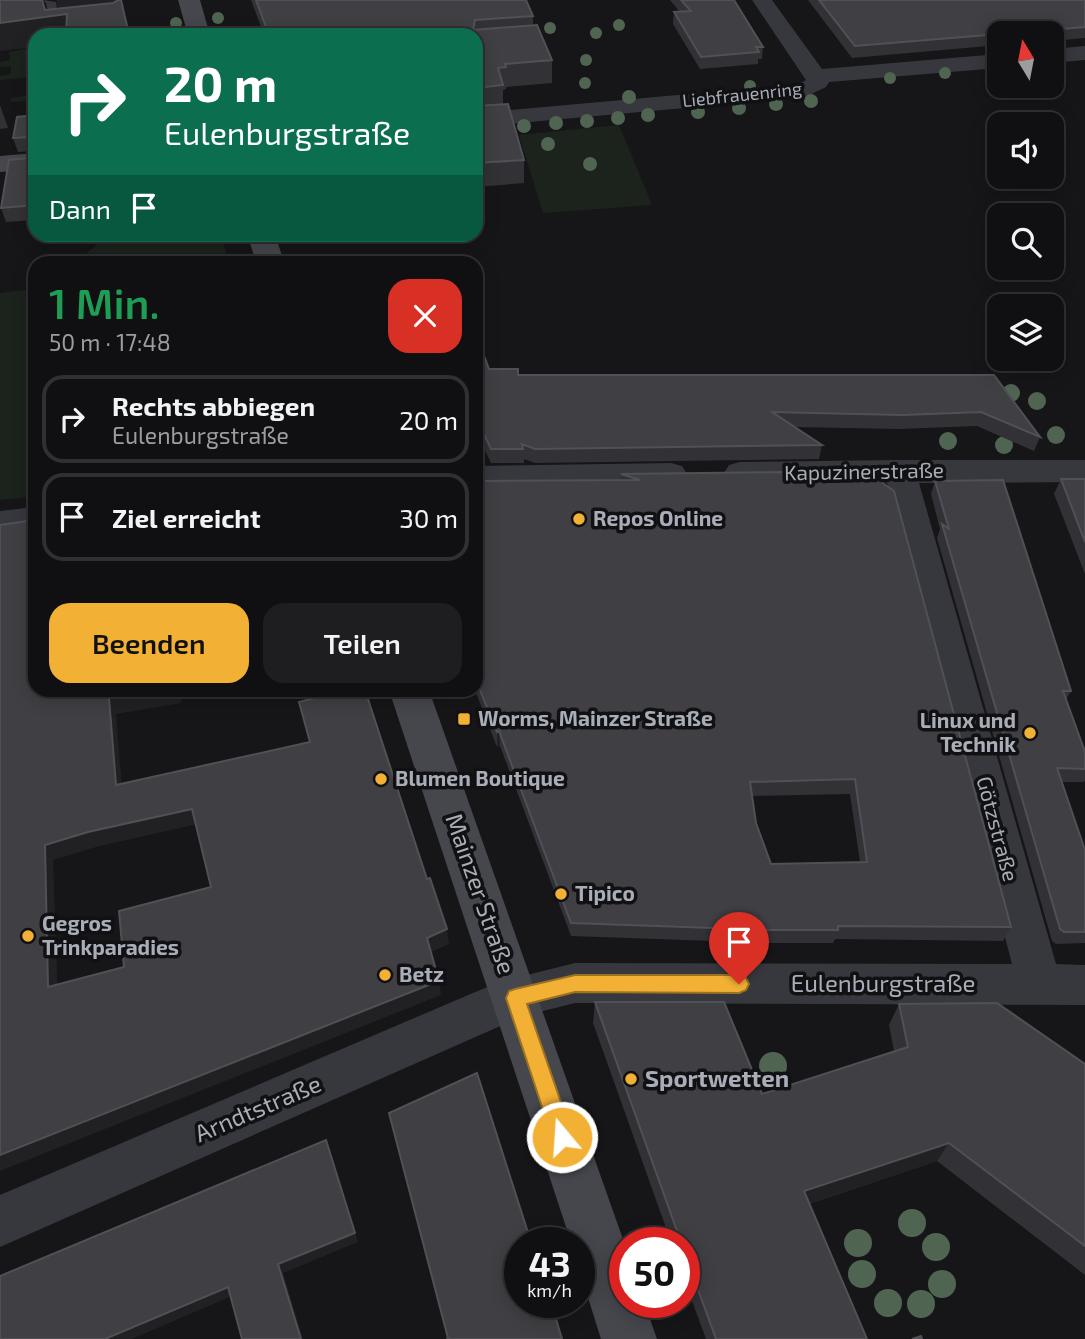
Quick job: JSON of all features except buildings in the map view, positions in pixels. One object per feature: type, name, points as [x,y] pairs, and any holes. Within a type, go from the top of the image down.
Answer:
[{"type":"main road","points":[[189,0],[197,28]]},
{"type":"main road","points":[[0,164],[28,162]]},
{"type":"main road","name":"Mainzer Straße","points":[[410,697],[629,1339]]},
{"type":"street","points":[[762,0],[816,76]]},
{"type":"street","points":[[1064,55],[1085,53]]},
{"type":"street","name":"Liebfrauenring","points":[[483,119],[805,90],[814,86],[817,82],[816,76],[987,62]]},
{"type":"street","name":"Götzstraße","points":[[900,471],[1040,985]]},
{"type":"street","name":"Kapuzinerstraße","points":[[483,477],[1085,471]]},
{"type":"street","points":[[0,522],[28,519]]},
{"type":"street","name":"Eulenburgstraße","points":[[515,998],[575,984],[1085,985]]},
{"type":"street","name":"Arndtstraße","points":[[0,1221],[515,998]]},
{"type":"lane","points":[[48,0],[51,2],[56,28]]},
{"type":"shaded area","points":[[28,48],[28,77],[0,80],[0,76],[11,74],[11,66],[0,67],[0,62],[10,60],[9,52]]},
{"type":"shaded area","points":[[28,96],[28,101],[11,102],[11,98]]},
{"type":"shaded area","points":[[619,125],[652,205],[543,213],[519,135]]},
{"type":"shaded area","points":[[100,242],[223,242],[227,256],[83,256]]},
{"type":"shaded area","points":[[28,290],[28,497],[0,500],[0,293]]},
{"type":"place","name":"Repos Online","points":[[579,519]]},
{"type":"place","name":"Worms, Mainzer Straße","points":[[464,719]]},
{"type":"place","name":"Linux und Technik","points":[[1030,733]]},
{"type":"place","name":"Blumen Boutique","points":[[381,779]]},
{"type":"place","name":"Tipico","points":[[561,894]]},
{"type":"place","name":"Gegros Trinkparadies","points":[[28,936]]},
{"type":"place","name":"Betz","points":[[385,975]]},
{"type":"place","name":"Sportwetten","points":[[631,1079]]},
{"type":"route","points":[[562,1137],[515,998],[575,984],[739,984]]}]
